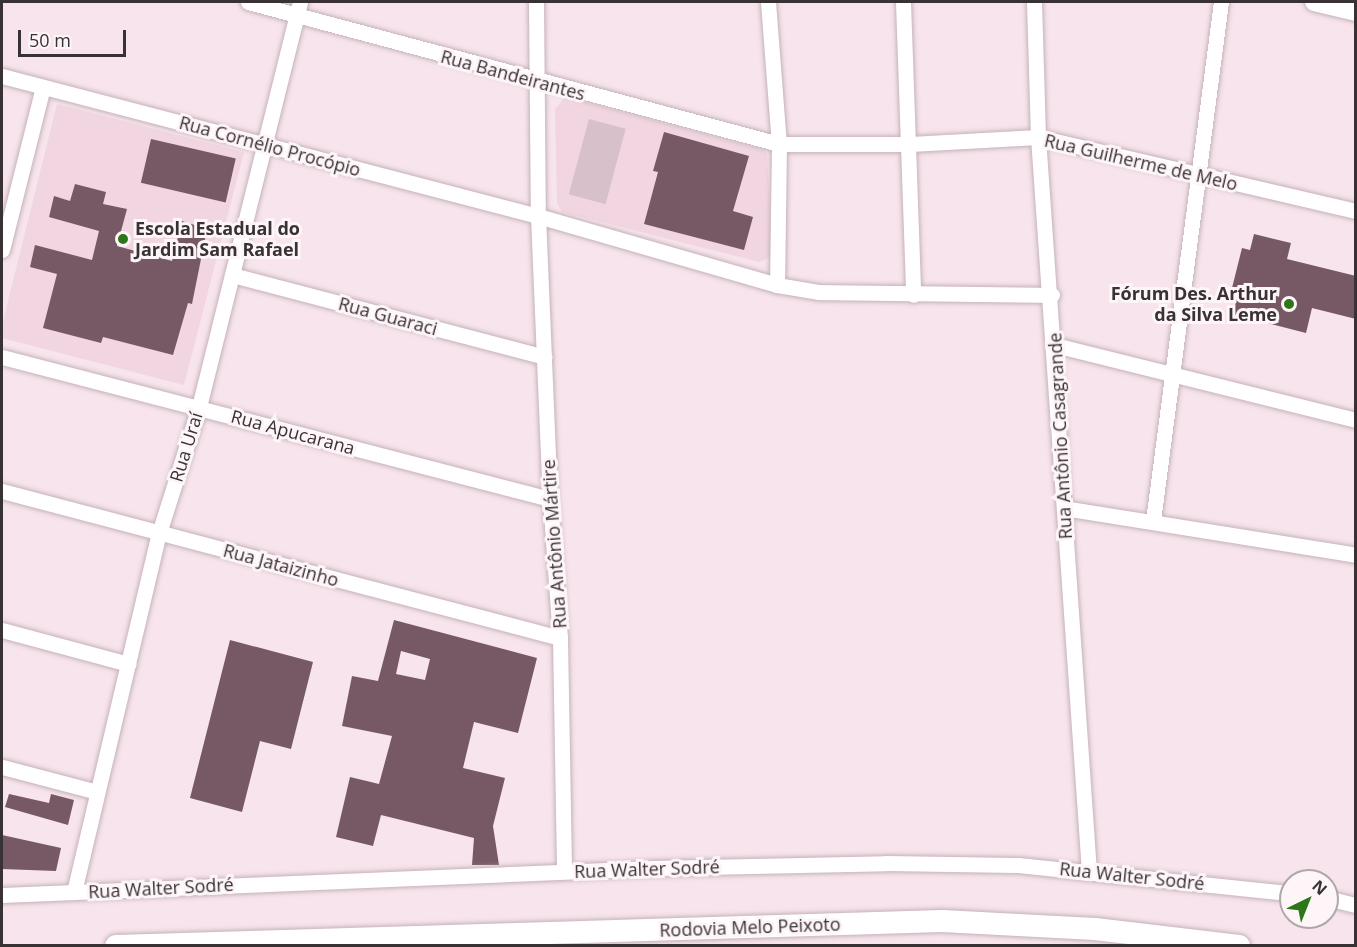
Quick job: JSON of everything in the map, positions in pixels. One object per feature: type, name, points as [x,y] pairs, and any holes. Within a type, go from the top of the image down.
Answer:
[{"type":"main road","name":"Rodovia Melo Peixoto","points":[[116,945],[942,921],[1095,929],[1239,945]]},
{"type":"street","name":"Rua Bandeirantes","points":[[248,2],[299,8],[535,81],[779,144]]},
{"type":"street","name":"Rua Antônio Mártire","points":[[536,2],[538,216],[550,499],[560,638],[564,871]]},
{"type":"street","points":[[768,2],[779,144],[777,285]]},
{"type":"street","points":[[903,2],[910,144],[913,295]]},
{"type":"street","name":"Rua Antônio Casagrande","points":[[1034,2],[1038,137],[1052,295],[1089,871]]},
{"type":"street","points":[[1153,522],[1196,175],[1221,2]]},
{"type":"street","points":[[1314,2],[1356,12]]},
{"type":"street","name":"Rua Uraí","points":[[74,892],[159,533],[199,407],[299,8]]},
{"type":"street","name":"Rua Cornélio Procópio","points":[[2,76],[538,216],[777,285],[819,292],[1052,295]]},
{"type":"street","points":[[2,250],[5,221],[43,87]]},
{"type":"street","name":"Rua Guilherme de Melo","points":[[779,144],[910,144],[1038,137],[1356,211]]},
{"type":"street","name":"Rua Guaraci","points":[[232,275],[544,357]]},
{"type":"street","points":[[1055,345],[1356,420]]},
{"type":"street","name":"Rua Apucarana","points":[[2,357],[550,499]]},
{"type":"street","name":"Rua Jataizinho","points":[[2,491],[560,638]]},
{"type":"street","points":[[1064,508],[1356,555]]},
{"type":"street","points":[[2,630],[129,664]]},
{"type":"street","points":[[2,767],[97,792]]},
{"type":"street","name":"Rua Walter Sodré","points":[[2,895],[564,871],[886,863],[1018,865],[1279,892]]},
{"type":"street","points":[[1339,901],[1356,905]]},
{"type":"shaded area","points":[[565,97],[764,150],[767,154],[772,256],[759,262],[562,212],[557,203],[555,109]]},
{"type":"shaded area","name":"Escola Estadual do Jardim Sam Rafael","points":[[57,104],[244,152],[184,385],[2,338],[2,325]]},
{"type":"shaded area","points":[[589,119],[626,129],[606,204],[569,194]]},
{"type":"building","points":[[664,132],[749,156],[733,211],[753,217],[744,250],[644,224],[658,172],[653,171]]},
{"type":"building","points":[[151,139],[236,159],[226,202],[141,183]]},
{"type":"building","points":[[75,184],[106,192],[103,204],[127,209],[117,246],[172,261],[182,221],[207,229],[192,304],[188,303],[173,355],[103,337],[101,343],[43,328],[57,274],[30,267],[35,245],[92,260],[99,231],[49,217],[54,196],[70,201]]},
{"type":"building","points":[[1254,234],[1291,243],[1287,259],[1356,276],[1356,319],[1312,308],[1306,333],[1233,314],[1239,290],[1232,288],[1242,248],[1250,250]]},
{"type":"building","points":[[394,620],[537,658],[518,733],[474,722],[463,768],[505,778],[493,826],[499,865],[472,865],[474,838],[381,815],[373,846],[336,837],[350,777],[379,784],[392,736],[342,726],[352,676],[378,681]],"holes":[[[401,651],[430,659],[425,680],[396,674]]]},
{"type":"building","points":[[230,640],[313,662],[291,749],[260,741],[242,812],[190,798]]},
{"type":"building","points":[[9,794],[49,803],[51,794],[74,800],[68,825],[5,807]]},
{"type":"building","points":[[2,835],[61,848],[56,871],[2,869]]},
{"type":"place","name":"Escola Estadual do Jardim Sam Rafael","points":[[123,239]]},
{"type":"place","name":"Fórum Des. Arthur da Silva Leme","points":[[1289,304]]}]
